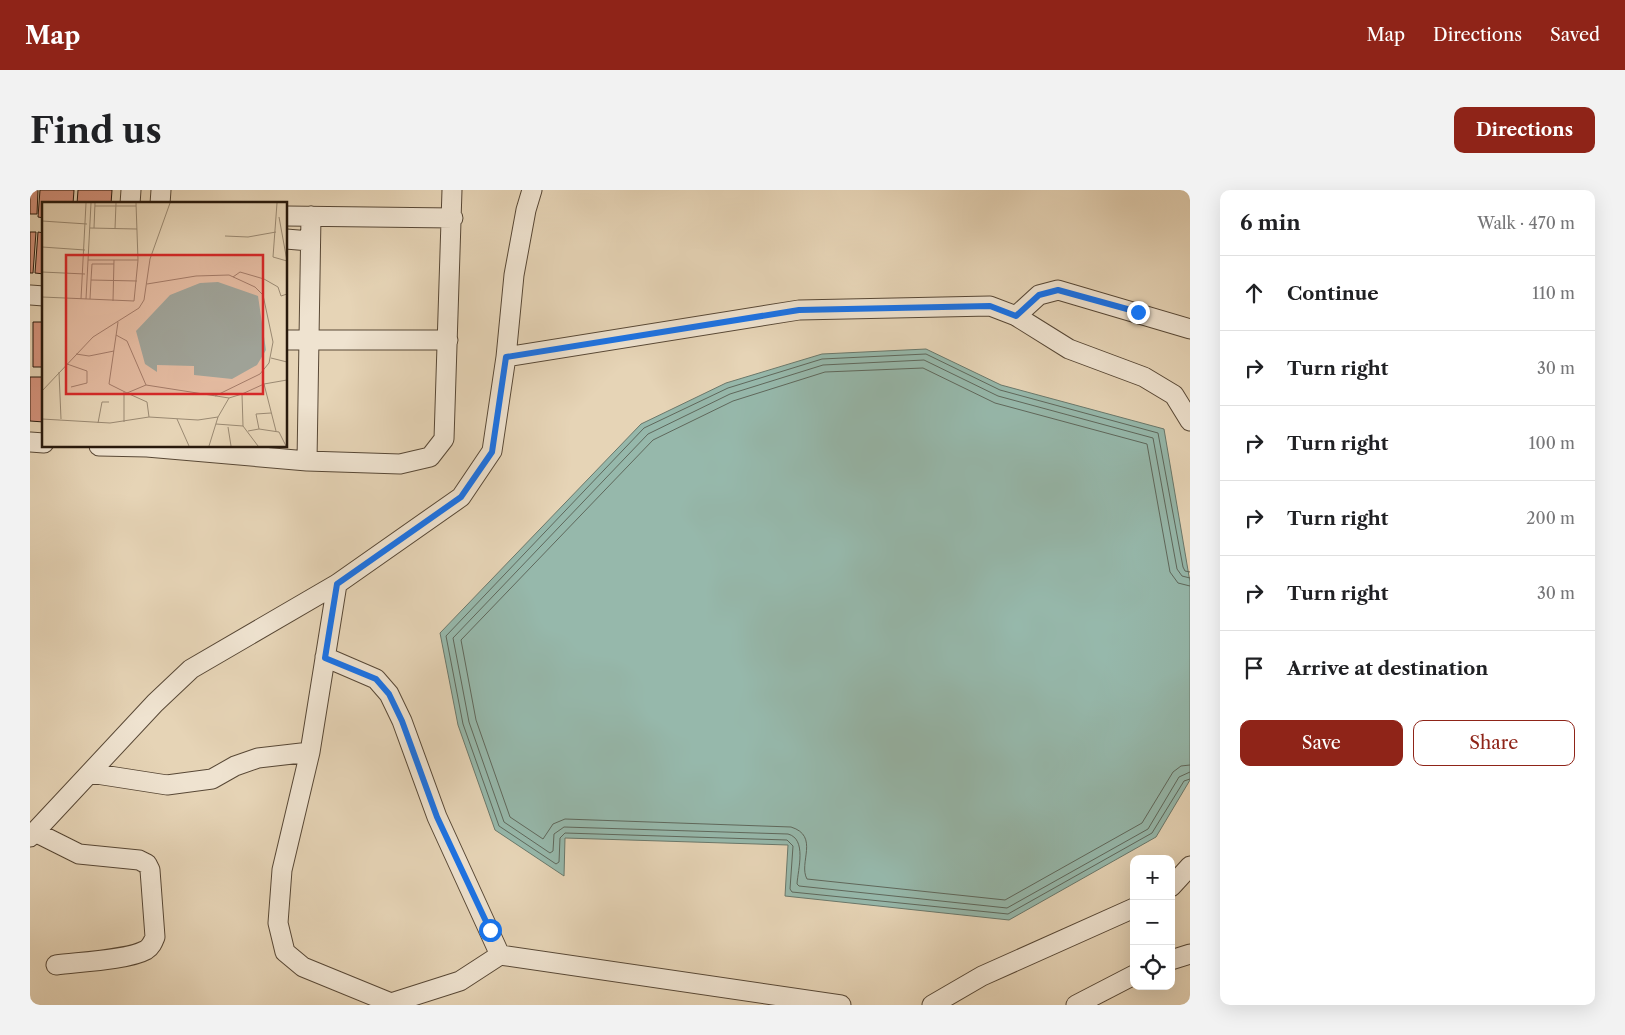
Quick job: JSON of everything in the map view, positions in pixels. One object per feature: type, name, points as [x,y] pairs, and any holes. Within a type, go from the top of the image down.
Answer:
[{"type":"street","points":[[171,448],[307,461],[400,464],[430,457],[444,439],[453,218],[452,190]]},
{"type":"street","points":[[56,965],[128,955],[146,950],[152,944],[155,937],[150,870],[146,864],[139,860],[79,854],[32,835],[191,669],[337,584],[461,497],[492,452],[506,357],[514,275],[526,210],[532,190]]},
{"type":"street","points":[[288,216],[453,218]]},
{"type":"street","points":[[307,461],[310,216]]},
{"type":"street","points":[[288,240],[310,241]]},
{"type":"street","points":[[1016,316],[1039,295],[1058,290],[1190,329]]},
{"type":"street","points":[[506,357],[799,310],[990,306],[1016,316],[1069,349],[1144,377],[1174,395],[1190,420]]},
{"type":"street","points":[[288,340],[448,340]]},
{"type":"street","points":[[337,584],[310,752],[282,870],[278,923],[285,952],[303,967],[371,1000],[395,1004],[460,981],[500,955],[841,1005]]},
{"type":"street","points":[[325,658],[376,679],[389,694],[402,721],[437,817],[500,955]]},
{"type":"street","points":[[90,773],[167,785],[212,779],[235,766],[258,758],[310,752]]},
{"type":"street","points":[[1175,883],[1190,866]]},
{"type":"street","points":[[932,1005],[982,976],[1130,910]]},
{"type":"street","points":[[1175,959],[1190,954]]},
{"type":"street","points":[[1076,1005],[1130,977]]},
{"type":"water","points":[[926,349],[1001,385],[1164,429],[1190,582],[1190,780],[1156,837],[1009,920],[785,896],[788,845],[565,838],[564,876],[495,830],[458,725],[440,633],[641,424],[726,383],[822,354]]},
{"type":"building","points":[[30,190],[38,190],[37,214],[30,214]]},
{"type":"building","points":[[40,190],[74,190],[73,202],[42,202],[42,218],[38,217]]},
{"type":"building","points":[[78,190],[112,190],[111,202],[77,202]]},
{"type":"building","points":[[30,232],[36,232],[33,273],[30,273]]},
{"type":"building","points":[[38,232],[42,233],[42,274],[35,273]]},
{"type":"building","points":[[33,322],[42,322],[42,367],[33,367]]},
{"type":"building","points":[[30,377],[42,377],[42,422],[30,421]]},
{"type":"route","points":[[490,930],[437,817],[402,721],[389,694],[376,679],[325,658],[337,584],[461,497],[492,452],[506,357],[799,310],[990,306],[1016,316],[1039,295],[1048,291],[1058,290],[1138,312]]}]
